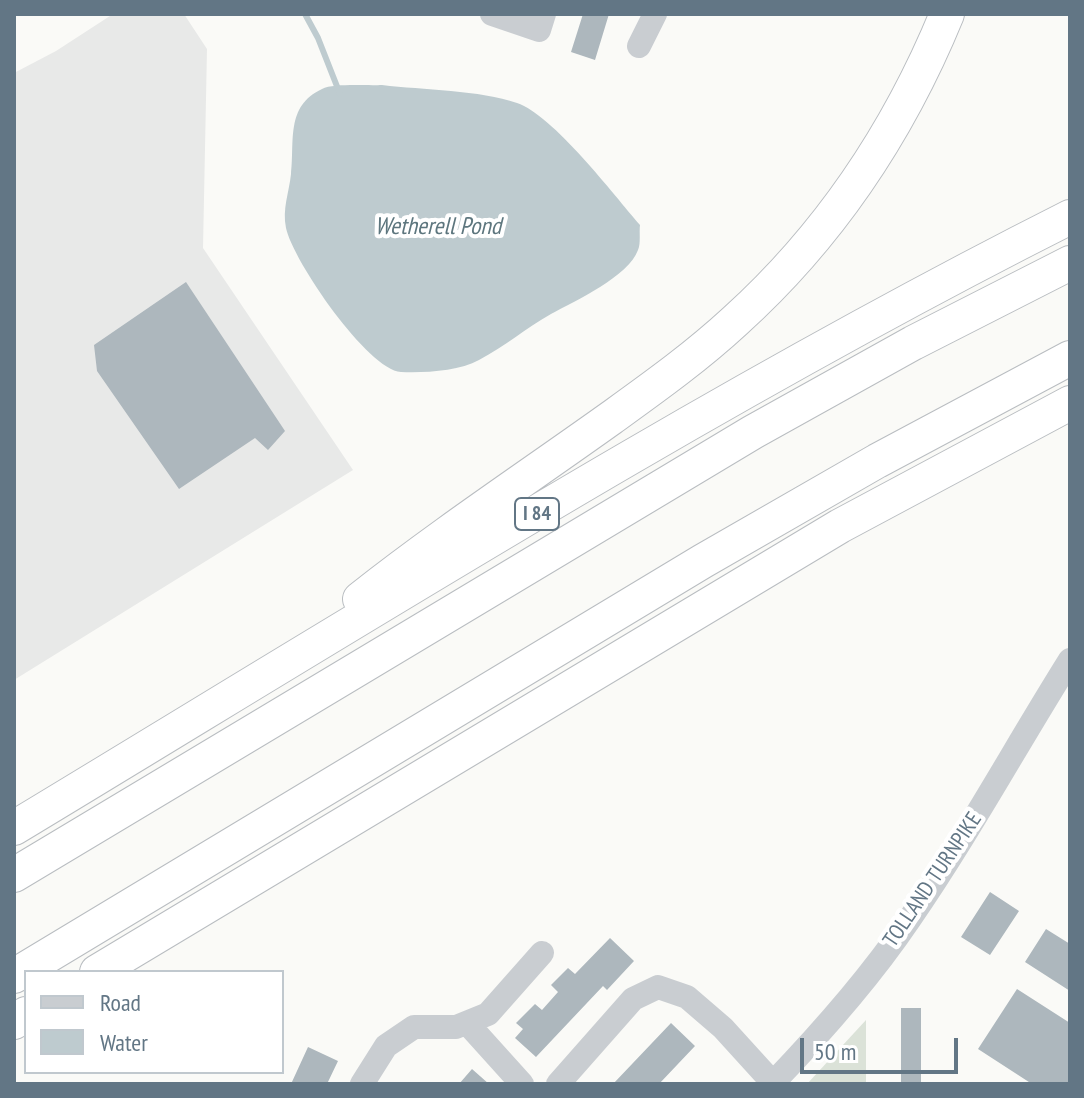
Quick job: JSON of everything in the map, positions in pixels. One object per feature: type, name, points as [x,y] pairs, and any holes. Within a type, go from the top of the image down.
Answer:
[{"type":"highway","points":[[245,689],[416,555],[673,373],[758,300],[819,233],[854,187],[910,95],[947,14]]},
{"type":"highway","name":"I 84","points":[[14,828],[751,388],[899,305],[1070,217]]},
{"type":"highway","points":[[14,875],[753,432],[925,337],[1070,263]]},
{"type":"highway","points":[[14,976],[741,539],[932,431],[1070,358]]},
{"type":"highway","points":[[100,970],[828,533],[1070,403]]},
{"type":"street","points":[[492,14],[539,30],[544,14]]},
{"type":"street","points":[[639,46],[655,14]]},
{"type":"street","name":"TOLLAND TURNPIKE","points":[[773,1084],[857,990],[909,921],[974,822],[1023,734],[1070,660]]},
{"type":"street","points":[[362,1084],[386,1046],[414,1027],[456,1027],[488,1014],[542,953]]},
{"type":"street","points":[[558,1084],[633,999],[658,987],[687,997],[723,1028],[773,1084]]},
{"type":"street","points":[[467,1023],[522,1084]]},
{"type":"shaded area","points":[[113,14],[184,14],[207,49],[203,248],[353,470],[14,680],[14,73],[56,51]]},
{"type":"shaded area","points":[[866,1020],[866,1084],[807,1084]]},
{"type":"water","name":"Wetherell Pond","points":[[382,85],[486,95],[532,110],[582,157],[640,225],[639,247],[633,260],[600,287],[471,364],[420,372],[401,372],[387,367],[352,334],[317,288],[292,244],[285,214],[294,126],[302,105],[310,96],[327,87]]},
{"type":"building","points":[[583,14],[609,14],[595,60],[571,52]]},
{"type":"building","points":[[186,282],[285,431],[268,450],[255,438],[179,489],[97,371],[94,345]]},
{"type":"building","points":[[990,892],[1019,911],[990,955],[961,937]]},
{"type":"building","points":[[1046,929],[1070,944],[1070,991],[1025,962]]},
{"type":"building","points":[[610,938],[634,961],[607,990],[603,986],[536,1057],[515,1038],[523,1029],[516,1023],[535,1004],[542,1010],[558,992],[551,985],[568,968],[575,974]]},
{"type":"building","points":[[1017,989],[1070,1023],[1070,1084],[1032,1084],[978,1049]]},
{"type":"building","points":[[901,1008],[921,1008],[921,1084],[901,1084]]},
{"type":"building","points":[[671,1023],[695,1046],[659,1084],[613,1084]]},
{"type":"building","points":[[308,1047],[338,1061],[327,1084],[291,1084]]},
{"type":"building","points":[[472,1069],[489,1084],[459,1084]]},
{"type":"waterway","points":[[305,14],[340,94]]}]
